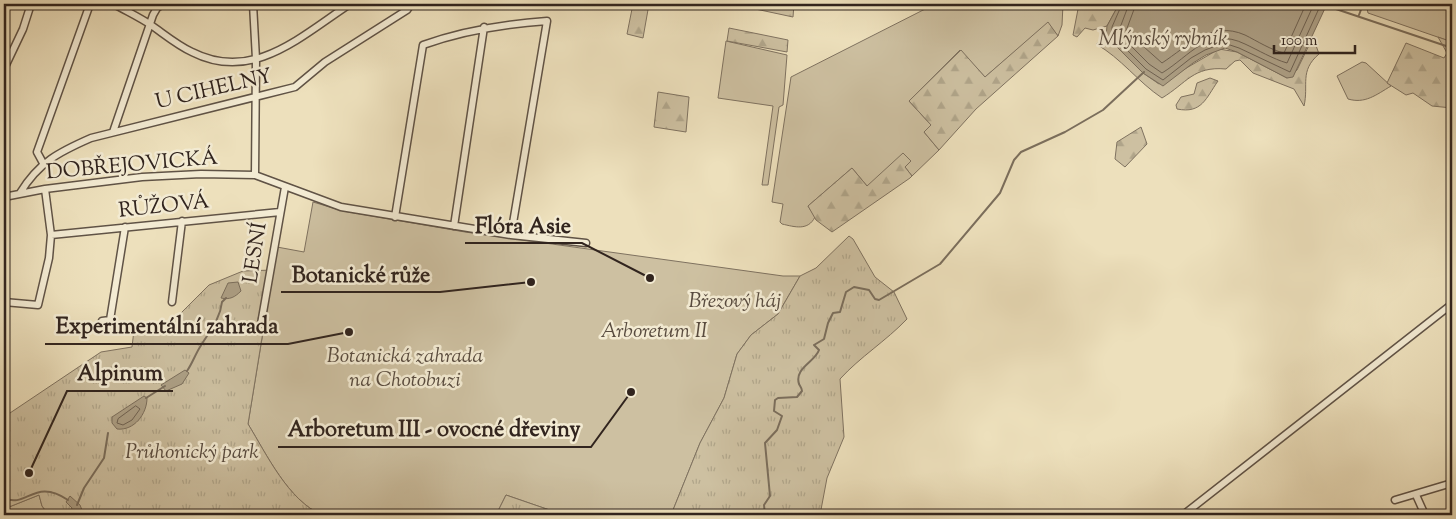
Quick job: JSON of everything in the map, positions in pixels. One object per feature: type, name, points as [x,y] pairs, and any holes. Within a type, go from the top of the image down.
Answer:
[{"type":"street","points":[[4,69],[6,59],[23,29],[31,4]]},
{"type":"street","points":[[43,163],[37,152],[90,4]]},
{"type":"street","points":[[114,4],[150,24],[183,47],[207,59],[232,63],[256,61],[276,51],[350,4]]},
{"type":"street","points":[[113,132],[150,24],[157,8],[163,4]]},
{"type":"street","points":[[253,4],[256,61],[255,176]]},
{"type":"street","name":"U CIHELNY","points":[[20,194],[43,163],[91,138],[295,87],[325,62],[408,10],[411,4]]},
{"type":"street","points":[[395,216],[423,45],[449,35],[484,27],[547,21],[511,235]]},
{"type":"street","points":[[454,226],[484,27]]},
{"type":"street","name":"DOBŘEJOVICKÁ","points":[[4,197],[45,189],[162,176],[201,174],[255,176],[341,207],[511,235],[586,243]]},
{"type":"street","name":"LESNÍ","points":[[261,324],[285,187]]},
{"type":"street","points":[[4,302],[38,305],[49,258],[51,235],[45,189]]},
{"type":"street","name":"RŮŽOVÁ","points":[[51,235],[280,212]]},
{"type":"street","points":[[172,302],[182,221]]},
{"type":"street","points":[[102,321],[110,320],[125,227]]},
{"type":"street","points":[[1183,515],[1452,304]]},
{"type":"street","points":[[1395,500],[1452,483]]},
{"type":"street","points":[[1416,495],[1425,515]]},
{"type":"green space","points":[[633,4],[649,4],[643,38],[627,34]]},
{"type":"green space","points":[[732,4],[794,4],[793,17]]},
{"type":"green space","points":[[935,4],[1063,4],[1062,25],[1058,36],[1048,23],[985,77],[960,50],[909,101],[931,125],[924,132],[939,150],[912,176],[905,167],[867,186],[852,168],[808,206],[815,217],[809,224],[801,227],[782,224],[780,222],[783,204],[772,202],[791,77]]},
{"type":"green space","points":[[1079,4],[1119,4],[1107,26],[1093,30],[1085,28],[1077,37],[1073,35]]},
{"type":"green space","points":[[1366,4],[1452,4],[1452,42],[1368,13]]},
{"type":"green space","points":[[1048,22],[1058,36],[976,109],[939,150],[924,132],[931,125],[909,101],[961,50],[985,77]]},
{"type":"green space","points":[[729,28],[788,40],[787,52],[727,41]]},
{"type":"green space","points":[[1106,36],[1143,73],[1159,84],[1219,49],[1237,52],[1287,78],[1297,70],[1313,37],[1319,54],[1309,66],[1307,72],[1304,106],[1294,89],[1253,73],[1240,60],[1235,61],[1226,69],[1206,70],[1198,73],[1162,98],[1096,44]]},
{"type":"green space","points":[[1438,37],[1452,42],[1452,108],[1432,106],[1413,93],[1406,95],[1387,83],[1406,43],[1444,58],[1447,53]]},
{"type":"green space","points":[[726,41],[787,55],[783,105],[779,107],[768,185],[762,185],[773,106],[718,98]]},
{"type":"green space","points":[[1362,62],[1366,63],[1391,86],[1365,99],[1348,99],[1337,76]]},
{"type":"green space","points":[[1210,78],[1218,81],[1198,107],[1185,110],[1177,109],[1176,105],[1181,97],[1194,94],[1197,83]]},
{"type":"green space","points":[[658,92],[689,97],[686,132],[654,127]]},
{"type":"green space","points":[[1141,127],[1147,144],[1125,167],[1115,159],[1117,142]]},
{"type":"green space","points":[[903,153],[911,161],[905,167],[912,176],[910,178],[832,232],[816,220],[808,206],[852,168],[867,186]]},
{"type":"green space","name":"Botanická zahrada na Chotobuzi","points":[[313,202],[343,211],[465,232],[783,276],[800,276],[778,314],[751,335],[737,354],[724,398],[700,443],[671,515],[564,515],[506,495],[496,515],[322,515],[299,499],[279,476],[248,424],[277,247],[304,252]]},
{"type":"green space","points":[[849,236],[853,239],[875,277],[894,292],[907,319],[840,379],[844,437],[827,478],[820,515],[671,515],[700,443],[724,398],[737,354],[751,335],[778,314],[800,276],[816,268]]},
{"type":"green space","name":"Průhonický park","points":[[273,270],[248,424],[279,476],[299,499],[322,515],[49,515],[42,506],[39,495],[4,509],[4,417],[101,352],[132,347],[134,330],[155,334],[162,332],[209,285],[243,271]]},
{"type":"green space","points":[[39,495],[42,506],[49,515],[4,515],[4,509]]},
{"type":"green space","points":[[506,495],[564,515],[496,515]]},
{"type":"water","name":"Mlýnský rybník","points":[[1119,4],[1327,4],[1293,77],[1287,78],[1237,52],[1225,48],[1206,55],[1163,86],[1143,73],[1106,36],[1107,26]]},
{"type":"water","points":[[238,282],[241,291],[239,293],[230,298],[221,298],[228,283]]},
{"type":"water","points":[[185,370],[189,373],[182,384],[166,391],[161,385]]},
{"type":"water","points":[[144,396],[147,398],[145,410],[138,420],[129,427],[117,429],[112,423],[112,417]]},
{"type":"water","points":[[70,496],[80,505],[84,515],[69,515],[72,508],[66,502]]},
{"type":"waterway","points":[[1359,15],[1363,4]]},
{"type":"waterway","points":[[1324,5],[1452,48]]},
{"type":"waterway","points":[[765,515],[764,505],[770,496],[765,443],[777,430],[782,416],[774,411],[775,400],[778,398],[797,397],[802,391],[799,384],[799,374],[817,354],[819,350],[814,345],[824,339],[828,323],[833,313],[840,312],[846,292],[854,287],[869,290],[875,299],[879,300],[940,264],[1000,193],[1014,160],[1021,152],[1065,132],[1103,110],[1144,72]]},
{"type":"waterway","points":[[187,371],[217,320],[222,302],[226,298]]},
{"type":"waterway","points":[[146,398],[165,386]]},
{"type":"waterway","points":[[77,505],[84,488],[104,458],[108,433]]},
{"type":"waterway","points":[[4,498],[19,500],[39,492],[47,492],[68,500]]},
{"type":"place","name":"Flóra Asie","points":[[650,278]]},
{"type":"place","name":"Botanické růže","points":[[531,282]]},
{"type":"place","name":"Experimentální zahrada","points":[[349,332]]},
{"type":"place","name":"Arboretum III - ovocné dřeviny","points":[[631,392]]},
{"type":"place","name":"Alpinum","points":[[29,473]]},
{"type":"park label","name":"Březový háj","points":[[735,302]]},
{"type":"park label","name":"Arboretum II","points":[[654,332]]}]
